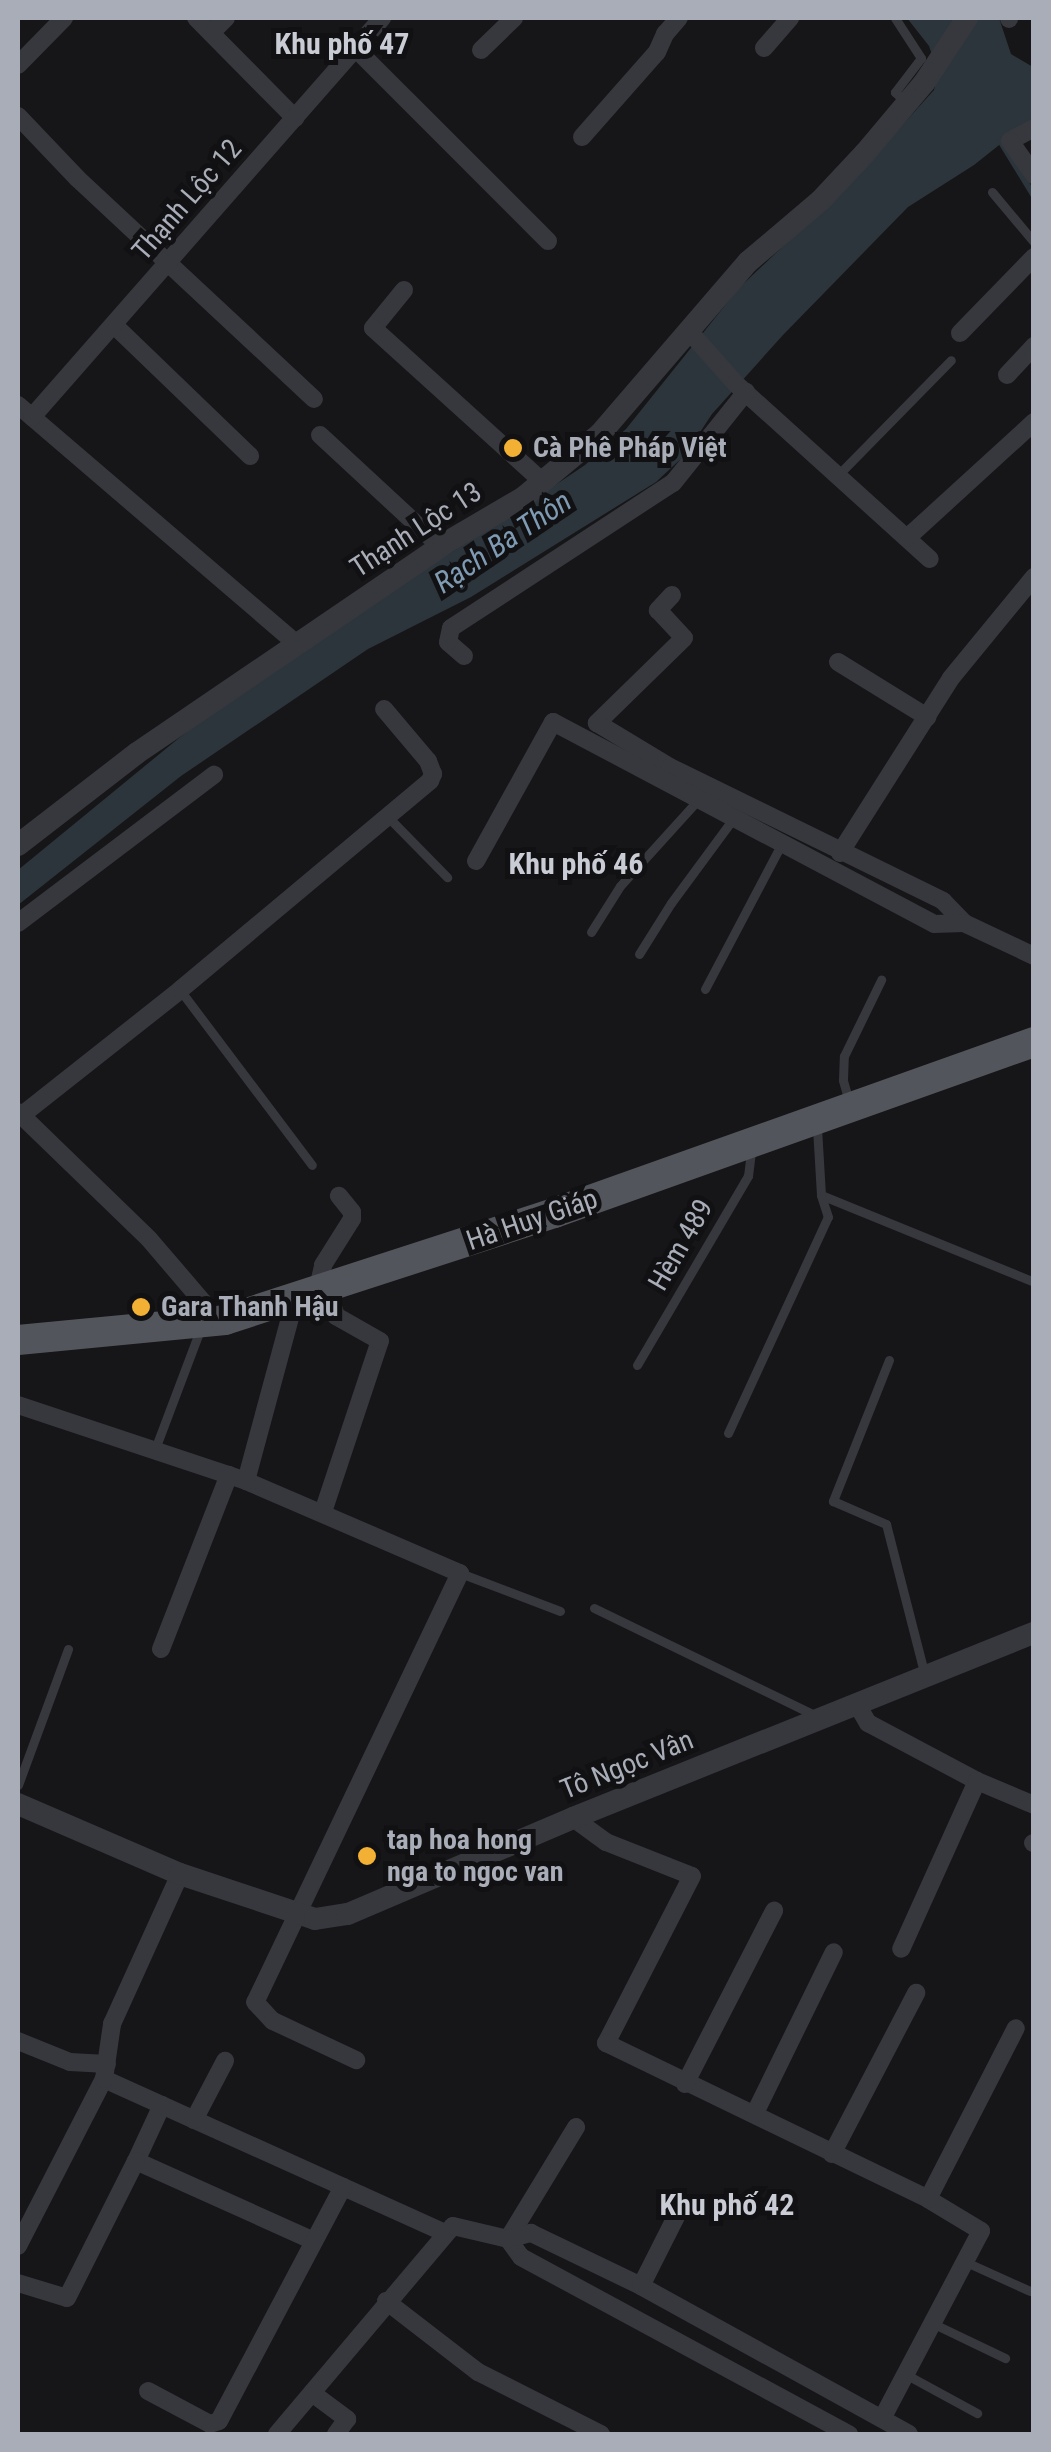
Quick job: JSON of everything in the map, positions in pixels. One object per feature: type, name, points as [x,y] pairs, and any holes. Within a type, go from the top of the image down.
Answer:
[{"type":"main road","name":"Hà Huy Giáp","points":[[18,1340],[202,1324],[313,1293],[1034,1042]]},
{"type":"street","points":[[18,65],[64,18]]},
{"type":"street","points":[[196,18],[295,118]]},
{"type":"street","points":[[212,33],[226,18]]},
{"type":"street","name":"Thạnh Lộc 12","points":[[25,411],[114,325],[382,18]]},
{"type":"street","points":[[481,50],[514,18]]},
{"type":"street","points":[[582,137],[657,52],[665,34],[679,18]]},
{"type":"street","points":[[764,48],[790,18]]},
{"type":"street","name":"Thạnh Lộc 13","points":[[18,846],[73,799],[440,546],[542,481],[624,412],[748,262],[820,201],[907,104],[966,18]]},
{"type":"street","points":[[355,48],[548,241]]},
{"type":"street","points":[[18,116],[314,399]]},
{"type":"street","points":[[1034,128],[1010,142],[1034,175]]},
{"type":"street","points":[[960,334],[1034,256]]},
{"type":"street","points":[[404,290],[373,328],[542,481]]},
{"type":"street","points":[[114,325],[250,456]]},
{"type":"street","points":[[691,333],[741,388],[930,559]]},
{"type":"street","points":[[1007,375],[1034,346]]},
{"type":"street","points":[[464,656],[448,642],[451,628],[674,483],[741,388]]},
{"type":"street","points":[[25,411],[298,645]]},
{"type":"street","points":[[908,538],[1034,422]]},
{"type":"street","points":[[320,435],[440,546]]},
{"type":"street","points":[[840,853],[950,678],[1034,577]]},
{"type":"street","points":[[672,595],[658,610],[684,638],[596,723],[670,767],[943,901],[964,923],[1034,956]]},
{"type":"street","points":[[838,662],[927,717]]},
{"type":"street","points":[[202,1324],[204,1302],[20,1113],[180,990],[432,774],[428,761],[384,709]]},
{"type":"street","points":[[476,861],[553,722],[934,924],[964,923]]},
{"type":"street","points":[[18,922],[214,775]]},
{"type":"street","points":[[161,1648],[238,1478],[323,1265],[352,1219],[352,1212],[339,1196]]},
{"type":"street","points":[[313,1293],[336,1316],[380,1340],[322,1512]]},
{"type":"street","points":[[18,1404],[238,1478],[460,1573],[255,2002],[273,2021],[356,2060]]},
{"type":"street","name":"Tô Ngọc Vân","points":[[18,1804],[180,1874],[314,1919],[348,1914],[573,1818],[926,1680],[1034,1633]]},
{"type":"street","points":[[858,1706],[868,1723],[1034,1805]]},
{"type":"street","points":[[901,1950],[977,1780]]},
{"type":"street","points":[[573,1818],[606,1842],[692,1876],[606,2043],[928,2199],[981,2231],[882,2419]]},
{"type":"street","points":[[19,2239],[106,2072],[112,2024],[180,1874]]},
{"type":"street","points":[[685,2084],[774,1912]]},
{"type":"street","points":[[755,2113],[834,1952]]},
{"type":"street","points":[[832,2154],[916,1993]]},
{"type":"street","points":[[928,2199],[1016,2028]]},
{"type":"street","points":[[18,2040],[106,2072],[162,2105],[198,2111],[344,2187],[446,2233]]},
{"type":"street","points":[[198,2111],[225,2061]]},
{"type":"street","points":[[18,2283],[67,2298],[162,2105]]},
{"type":"street","points":[[508,2239],[576,2128]]},
{"type":"street","points":[[136,2162],[314,2241]]},
{"type":"street","points":[[148,2391],[210,2424],[219,2420],[344,2187]]},
{"type":"street","points":[[642,2286],[683,2203],[702,2208]]},
{"type":"street","points":[[277,2434],[453,2226],[508,2239],[531,2233],[642,2286],[908,2434]]},
{"type":"street","points":[[508,2239],[521,2257],[847,2434]]},
{"type":"street","points":[[386,2301],[478,2372],[600,2434]]},
{"type":"street","points":[[312,2394],[346,2419],[336,2434]]},
{"type":"lane","points":[[894,18],[921,58],[894,92],[907,104]]},
{"type":"lane","points":[[992,192],[1034,242]]},
{"type":"lane","points":[[838,475],[951,360]]},
{"type":"lane","points":[[591,932],[620,886],[698,800]]},
{"type":"lane","points":[[387,816],[447,876]]},
{"type":"lane","points":[[640,954],[671,902],[733,819]]},
{"type":"lane","points":[[705,990],[781,845]]},
{"type":"lane","points":[[850,1107],[843,1080],[844,1056],[881,980]]},
{"type":"lane","points":[[180,990],[312,1166]]},
{"type":"lane","points":[[728,1433],[828,1217],[821,1195],[823,1174],[816,1120]]},
{"type":"lane","name":"Hèm 489","points":[[637,1365],[748,1176],[752,1143]]},
{"type":"lane","points":[[821,1195],[1034,1282]]},
{"type":"lane","points":[[156,1450],[202,1324]]},
{"type":"lane","points":[[889,1360],[832,1500],[886,1524],[926,1680]]},
{"type":"lane","points":[[460,1573],[560,1611]]},
{"type":"lane","points":[[594,1608],[823,1720]]},
{"type":"lane","points":[[18,1785],[68,1649]]},
{"type":"lane","points":[[966,2262],[1030,2291]]},
{"type":"lane","points":[[934,2324],[1005,2358]]},
{"type":"lane","points":[[907,2375],[977,2413]]},
{"type":"water","name":"Rạch Ba Thôn","points":[[907,18],[999,18],[1011,54],[1033,67],[1033,118],[974,165],[908,207],[783,335],[712,414],[685,455],[656,482],[471,597],[368,649],[181,776],[18,905],[18,870],[179,738],[297,647],[496,525],[585,465],[626,429],[739,288],[853,180],[934,90],[938,72],[929,46]]},
{"type":"waterway","points":[[999,139],[1034,196]]},
{"type":"place","name":"Cà Phê Pháp Việt","points":[[513,448]]},
{"type":"place","name":"Gara Thanh Hậu","points":[[141,1307]]},
{"type":"place","name":"tap hoa hong nga to ngoc van","points":[[367,1856]]},
{"type":"district","name":"Khu phố 47","points":[[342,44]]},
{"type":"district","name":"Khu phố 46","points":[[576,864]]},
{"type":"district","name":"Khu phố 42","points":[[727,2205]]}]
